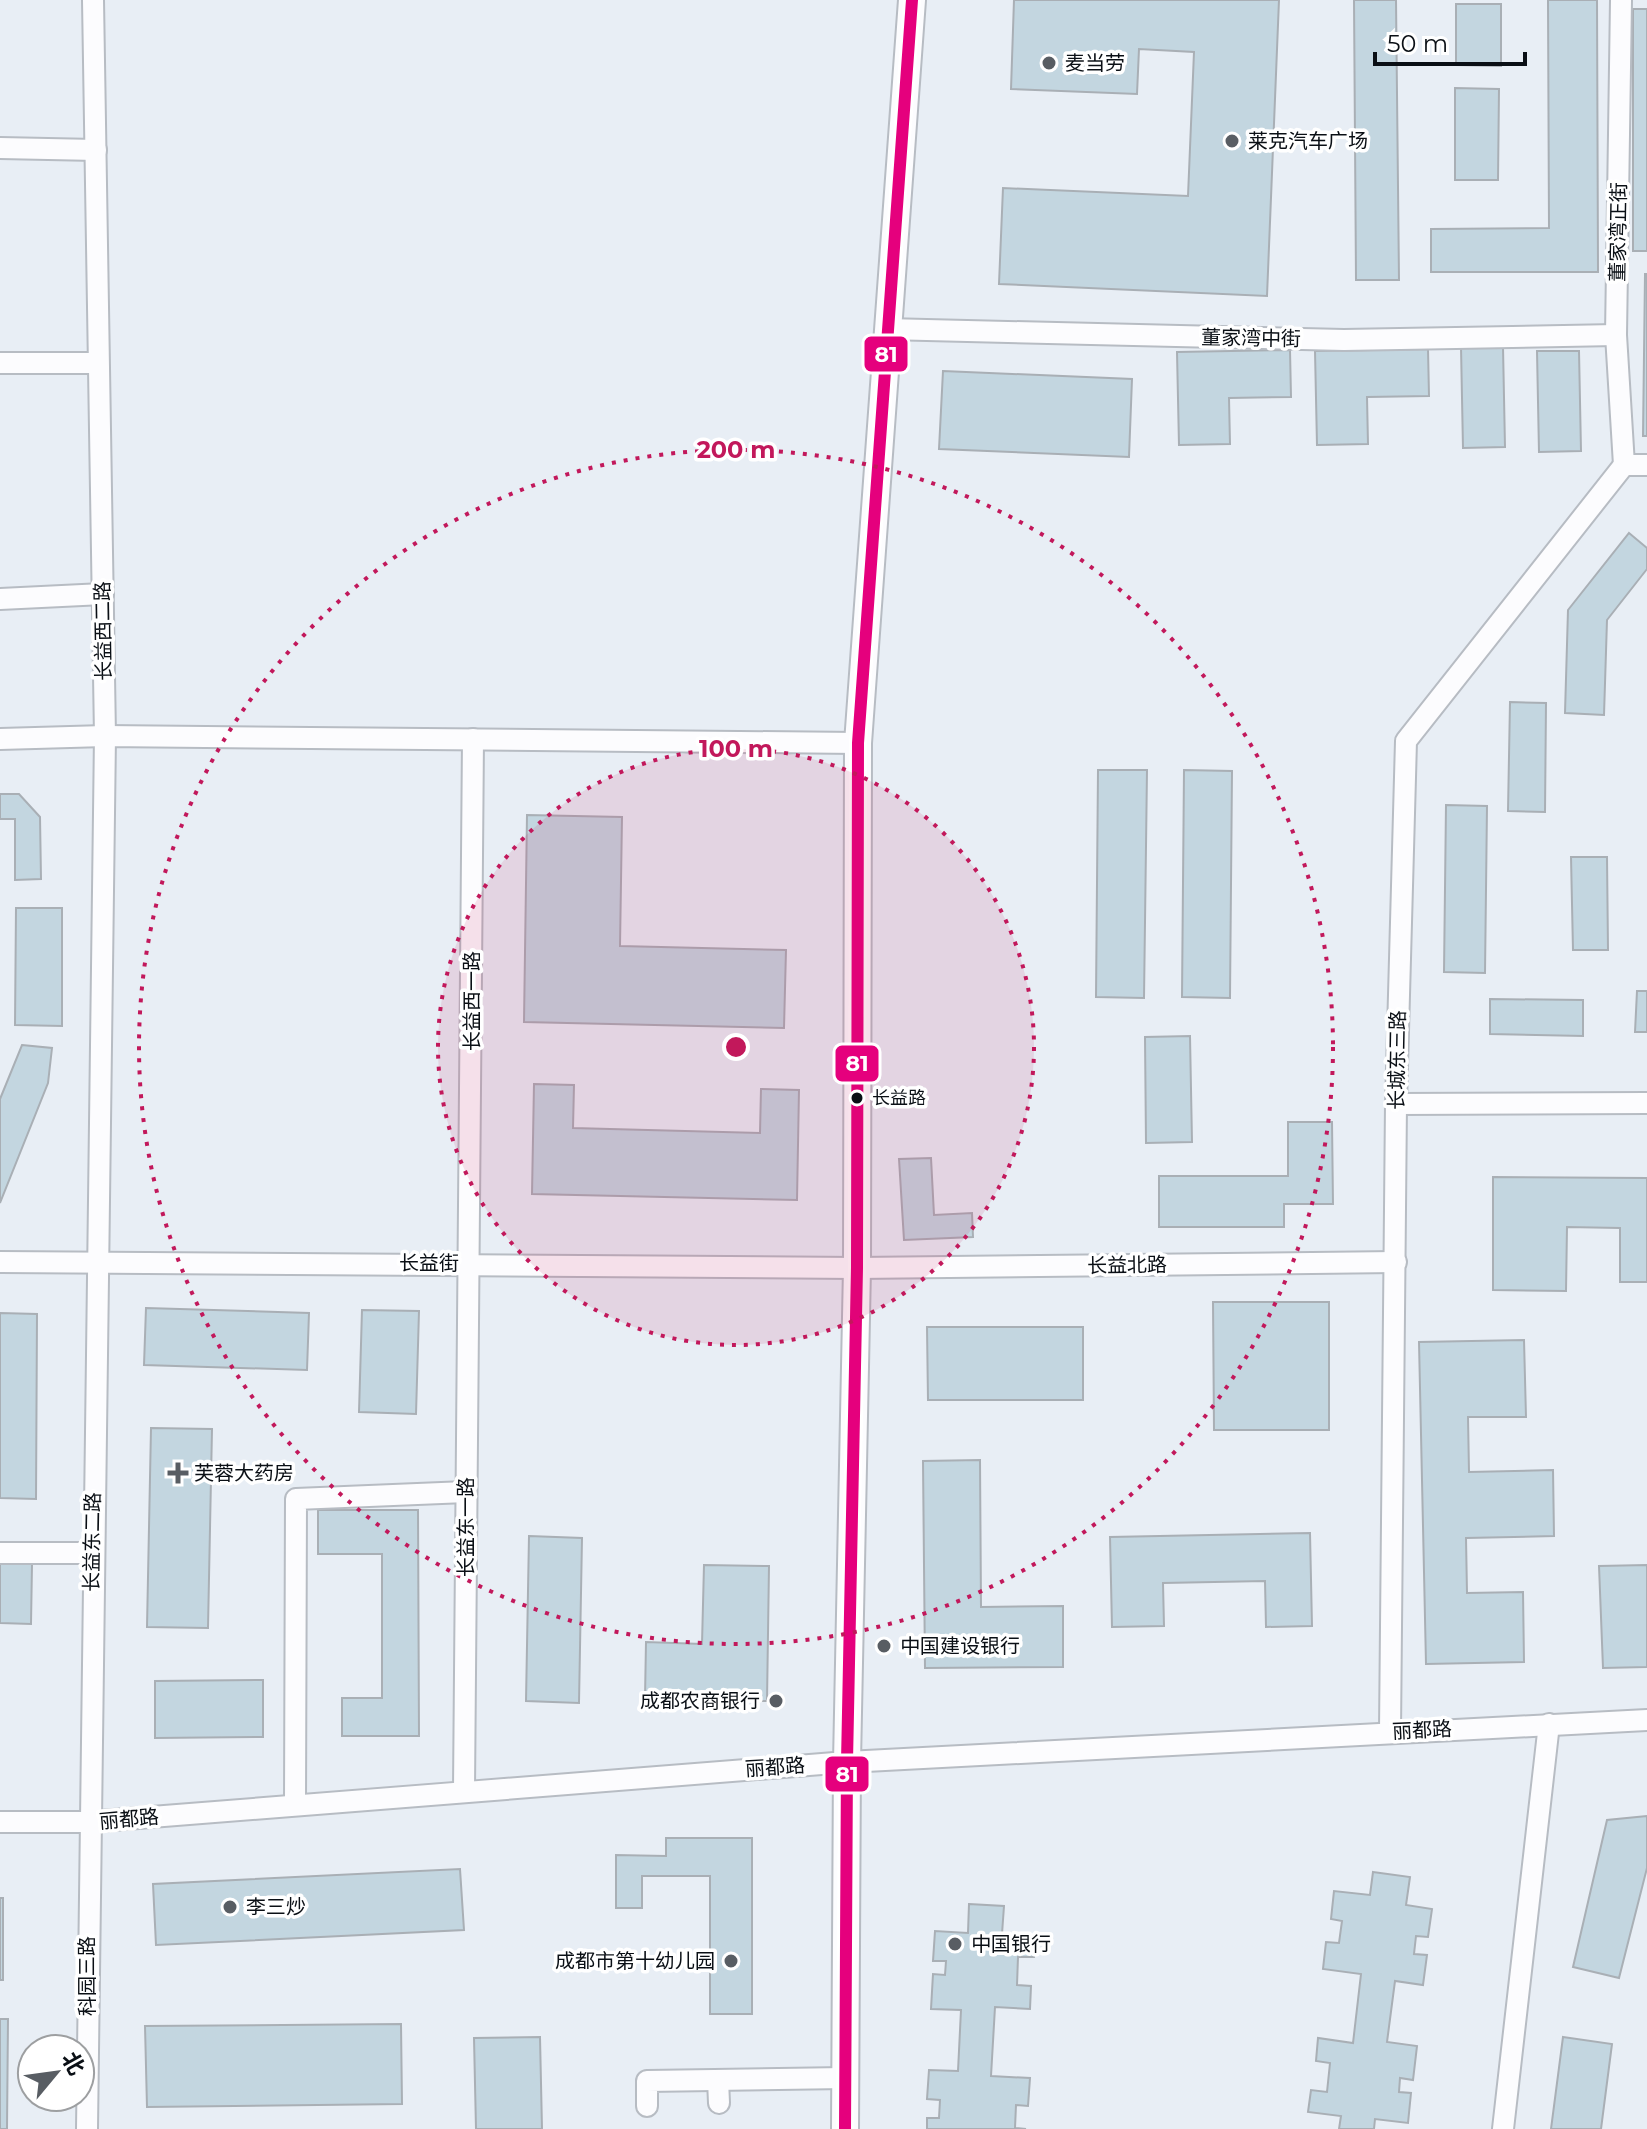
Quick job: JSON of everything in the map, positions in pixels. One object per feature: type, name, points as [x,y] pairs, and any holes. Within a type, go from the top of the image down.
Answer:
[{"type":"main road","points":[[845,2129],[847,1762],[857,1268],[858,743],[912,0]]},
{"type":"street","name":"长益西二路","points":[[93,0],[105,736],[95,1263]]},
{"type":"street","name":"董家湾正街","points":[[1621,0],[1616,335],[1624,465]]},
{"type":"street","points":[[0,148],[96,150]]},
{"type":"street","name":"董家湾中街","points":[[886,329],[1344,340],[1616,335]]},
{"type":"street","points":[[0,363],[98,363]]},
{"type":"street","points":[[1624,465],[1647,465]]},
{"type":"street","name":"长城东三路","points":[[1390,1731],[1396,1104],[1406,741],[1624,465]]},
{"type":"street","points":[[0,599],[103,594]]},
{"type":"street","points":[[0,739],[105,736],[858,743]]},
{"type":"street","name":"长益西一路","points":[[470,1263],[473,739]]},
{"type":"street","points":[[1396,1104],[1647,1103]]},
{"type":"street","name":"长益街","points":[[0,1262],[857,1268]]},
{"type":"street","name":"长益北路","points":[[857,1268],[1396,1262]]},
{"type":"street","name":"长益东二路","points":[[88,1822],[95,1263]]},
{"type":"street","name":"长益东一路","points":[[464,1790],[470,1263]]},
{"type":"street","points":[[295,1804],[296,1499],[466,1492]]},
{"type":"street","points":[[0,1553],[92,1553]]},
{"type":"street","name":"丽都路","points":[[0,1822],[88,1822],[847,1762],[1390,1731],[1647,1720]]},
{"type":"street","points":[[1503,2129],[1549,1724]]},
{"type":"street","name":"科园三路","points":[[87,2129],[88,1822]]},
{"type":"street","points":[[647,2106],[647,2081],[845,2078]]},
{"type":"street","points":[[718,2080],[719,2103]]},
{"type":"building","name":"莱克汽车广场","points":[[1014,0],[1279,0],[1267,296],[999,284],[1003,188],[1188,196],[1194,52],[1139,49],[1137,94],[1011,89]]},
{"type":"building","points":[[1354,0],[1396,0],[1399,280],[1356,280]]},
{"type":"building","points":[[1548,0],[1597,0],[1598,272],[1431,272],[1431,229],[1549,228]]},
{"type":"building","points":[[1456,4],[1501,4],[1501,66],[1456,65]]},
{"type":"building","points":[[1633,9],[1647,9],[1647,251],[1633,251]]},
{"type":"building","points":[[1455,88],[1499,89],[1498,180],[1455,180]]},
{"type":"building","points":[[1645,274],[1647,436],[1643,436]]},
{"type":"building","points":[[1461,347],[1503,347],[1505,447],[1463,448]]},
{"type":"building","points":[[1428,349],[1429,396],[1367,397],[1368,444],[1317,445],[1315,351]]},
{"type":"building","points":[[1290,350],[1291,397],[1229,398],[1230,444],[1179,445],[1177,352]]},
{"type":"building","points":[[1537,351],[1579,351],[1581,451],[1539,452]]},
{"type":"building","points":[[943,371],[1132,379],[1129,457],[939,449]]},
{"type":"building","points":[[1629,533],[1647,548],[1647,569],[1607,620],[1604,715],[1565,713],[1568,610]]},
{"type":"building","points":[[1510,702],[1546,703],[1545,812],[1508,811]]},
{"type":"building","points":[[1098,770],[1147,770],[1144,998],[1096,997]]},
{"type":"building","points":[[1184,770],[1232,771],[1230,998],[1182,997]]},
{"type":"building","points":[[0,794],[19,794],[40,817],[41,879],[15,880],[15,819],[0,819]]},
{"type":"building","points":[[1446,805],[1487,806],[1485,973],[1444,972]]},
{"type":"building","points":[[527,815],[622,817],[620,946],[786,950],[784,1028],[524,1022]]},
{"type":"building","points":[[1571,857],[1607,857],[1608,950],[1573,950]]},
{"type":"building","points":[[16,908],[62,908],[62,1026],[15,1025]]},
{"type":"building","points":[[1637,991],[1647,991],[1647,1032],[1635,1032]]},
{"type":"building","points":[[1490,999],[1583,1000],[1583,1036],[1490,1034]]},
{"type":"building","points":[[1190,1036],[1192,1142],[1146,1143],[1145,1037]]},
{"type":"building","points":[[22,1045],[52,1048],[48,1083],[0,1203],[0,1099]]},
{"type":"building","points":[[534,1084],[574,1085],[573,1128],[760,1133],[761,1089],[799,1090],[797,1200],[532,1194]]},
{"type":"building","points":[[1288,1122],[1332,1122],[1333,1204],[1284,1204],[1284,1227],[1159,1227],[1159,1176],[1288,1176]]},
{"type":"building","points":[[931,1158],[934,1215],[972,1213],[973,1237],[904,1240],[899,1159]]},
{"type":"building","points":[[1493,1177],[1647,1178],[1647,1282],[1620,1282],[1620,1228],[1567,1227],[1566,1291],[1493,1290]]},
{"type":"building","points":[[1213,1302],[1329,1302],[1329,1430],[1214,1430]]},
{"type":"building","points":[[146,1308],[309,1313],[307,1370],[144,1365]]},
{"type":"building","points":[[362,1310],[419,1311],[416,1414],[359,1412]]},
{"type":"building","points":[[0,1313],[37,1314],[36,1499],[0,1498]]},
{"type":"building","points":[[927,1327],[1083,1327],[1083,1400],[928,1400]]},
{"type":"building","points":[[1524,1340],[1526,1417],[1468,1417],[1469,1472],[1553,1470],[1554,1536],[1466,1538],[1467,1593],[1523,1592],[1524,1662],[1426,1664],[1419,1342]]},
{"type":"building","points":[[151,1428],[212,1429],[208,1628],[147,1627]]},
{"type":"building","points":[[980,1460],[981,1607],[1063,1606],[1063,1667],[925,1668],[923,1461]]},
{"type":"building","points":[[318,1510],[418,1510],[419,1736],[342,1736],[342,1698],[382,1698],[382,1554],[318,1554]]},
{"type":"building","points":[[1310,1533],[1312,1626],[1266,1627],[1265,1581],[1163,1583],[1164,1626],[1112,1627],[1110,1537]]},
{"type":"building","points":[[529,1536],[582,1538],[579,1703],[526,1701]]},
{"type":"building","points":[[0,1563],[32,1564],[31,1624],[0,1623]]},
{"type":"building","points":[[704,1565],[769,1566],[767,1701],[645,1698],[646,1642],[702,1644]]},
{"type":"building","points":[[1647,1565],[1647,1667],[1603,1668],[1599,1566]]},
{"type":"building","points":[[263,1680],[263,1737],[155,1738],[155,1681]]},
{"type":"building","points":[[1647,1816],[1647,1868],[1619,1978],[1573,1967],[1607,1820]]},
{"type":"building","name":"成都市第十幼儿园","points":[[666,1838],[752,1838],[752,2014],[710,2014],[710,1876],[642,1876],[642,1908],[616,1908],[616,1855],[666,1856]]},
{"type":"building","points":[[460,1869],[464,1930],[156,1945],[153,1884]]},
{"type":"building","points":[[1373,1872],[1410,1877],[1406,1905],[1432,1909],[1428,1937],[1416,1936],[1414,1954],[1427,1955],[1423,1985],[1395,1981],[1387,2042],[1417,2046],[1413,2080],[1400,2078],[1399,2092],[1411,2093],[1408,2123],[1375,2119],[1374,2129],[1339,2129],[1341,2116],[1308,2112],[1311,2090],[1327,2092],[1330,2063],[1316,2061],[1318,2038],[1353,2043],[1361,1974],[1323,1969],[1326,1942],[1339,1943],[1342,1921],[1331,1919],[1334,1891],[1370,1895]]},
{"type":"building","points":[[0,1898],[3,1898],[3,1980],[0,1980]]},
{"type":"building","points":[[969,1904],[1004,1906],[1002,1934],[1035,1935],[1034,1957],[1018,1957],[1017,1985],[1031,1986],[1030,2009],[995,2007],[991,2076],[1030,2078],[1028,2106],[1016,2105],[1015,2128],[1026,2129],[927,2129],[927,2118],[939,2118],[940,2100],[927,2099],[929,2070],[958,2071],[961,2010],[931,2009],[933,1974],[945,1975],[946,1961],[933,1961],[935,1931],[968,1933]]},
{"type":"building","points":[[0,2019],[8,2019],[7,2129],[0,2129]]},
{"type":"building","points":[[401,2024],[402,2104],[147,2107],[145,2026]]},
{"type":"building","points":[[540,2037],[542,2129],[476,2129],[474,2038]]},
{"type":"building","points":[[1563,2037],[1612,2044],[1601,2129],[1551,2129]]},
{"type":"transit line","name":"81","points":[[845,2129],[847,1762],[857,1268],[858,743],[912,0]]},
{"type":"place","name":"麦当劳","points":[[1049,63]]},
{"type":"place","name":"莱克汽车广场","points":[[1232,141]]},
{"type":"place","name":"长益路","points":[[857,1098]]},
{"type":"place","name":"芙蓉大药房","points":[[178,1473]]},
{"type":"place","name":"中国建设银行","points":[[884,1646]]},
{"type":"place","name":"成都农商银行","points":[[776,1701]]},
{"type":"place","name":"李三炒","points":[[230,1907]]},
{"type":"place","name":"中国银行","points":[[955,1944]]},
{"type":"place","name":"成都市第十幼儿园","points":[[731,1961]]}]
